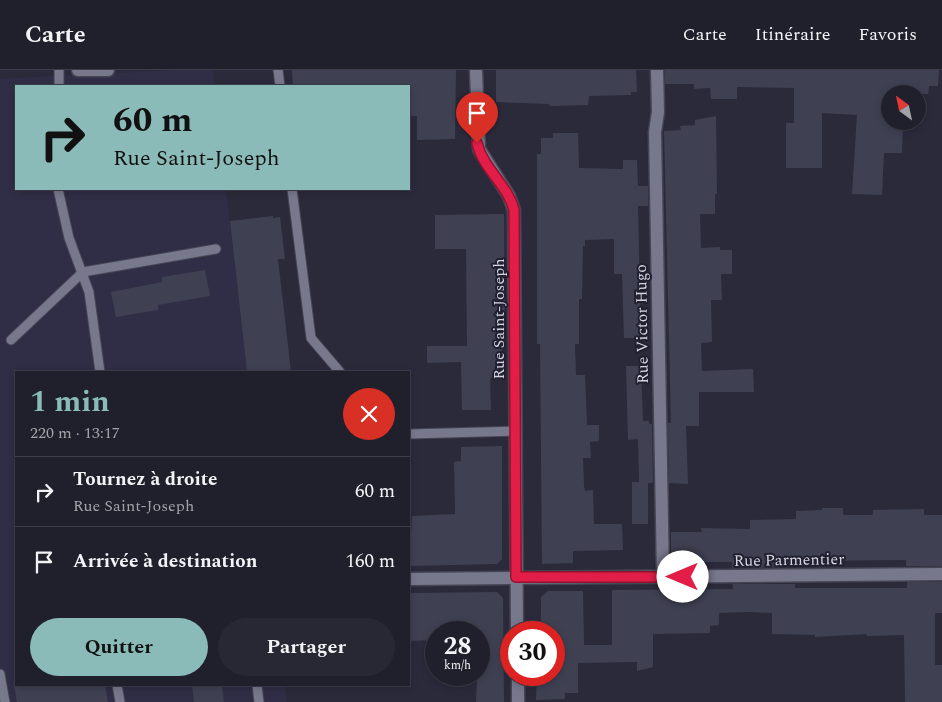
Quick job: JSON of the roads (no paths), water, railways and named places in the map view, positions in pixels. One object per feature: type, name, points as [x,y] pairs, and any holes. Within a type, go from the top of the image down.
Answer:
[{"type":"street","points":[[78,70],[108,70]]},
{"type":"street","name":"Rue Saint-Joseph","points":[[476,70],[479,149],[509,196],[514,210],[517,621]]},
{"type":"street","name":"Rue Victor Hugo","points":[[657,70],[658,112],[655,142],[663,577]]},
{"type":"street","name":"Rue Parmentier","points":[[410,579],[942,574]]},
{"type":"street","points":[[518,686],[518,702]]},
{"type":"lane","points":[[58,85],[59,70]]},
{"type":"lane","points":[[278,70],[280,85]]},
{"type":"lane","points":[[58,190],[69,238],[89,292],[100,371]]},
{"type":"lane","points":[[292,190],[310,338],[339,371]]},
{"type":"lane","points":[[11,340],[82,272],[216,249]]},
{"type":"lane","points":[[410,434],[516,431]]},
{"type":"lane","points":[[0,674],[5,702]]},
{"type":"lane","points":[[117,686],[120,702]]},
{"type":"lane","points":[[257,686],[259,702]]}]
